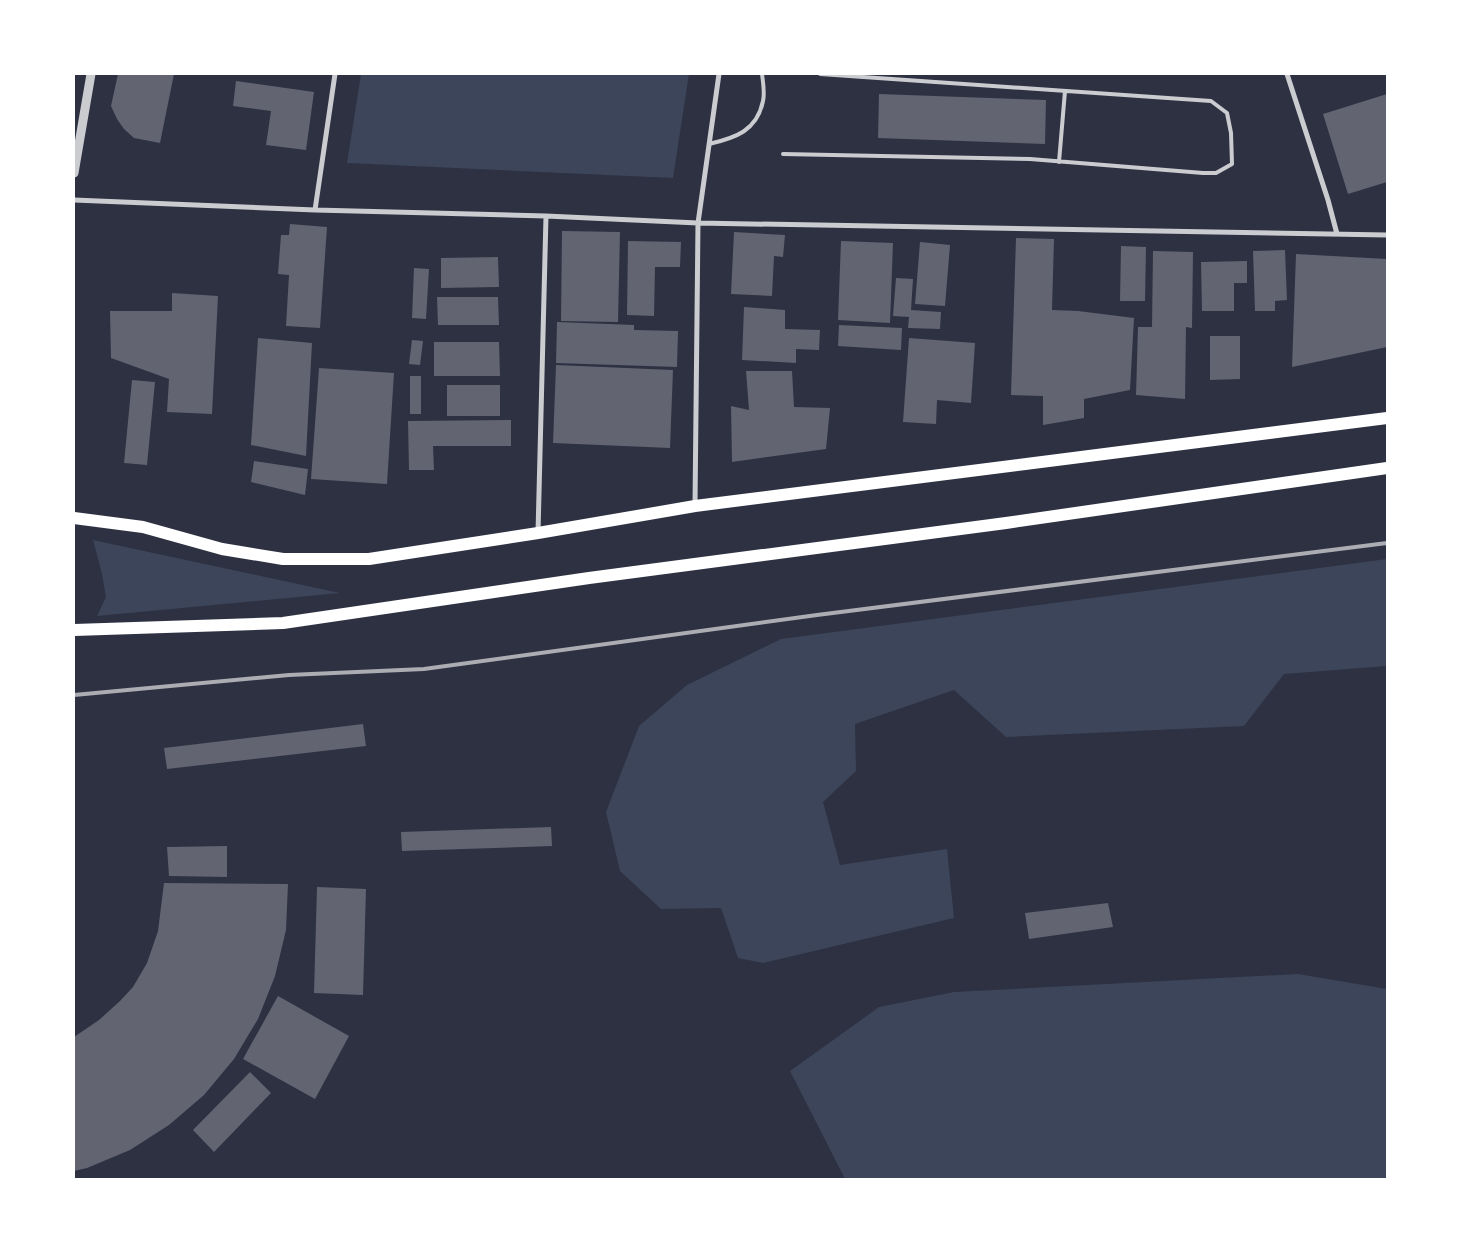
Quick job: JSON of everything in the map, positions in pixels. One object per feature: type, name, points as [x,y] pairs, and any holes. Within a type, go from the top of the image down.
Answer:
[{"type":"main road","points":[[74,518],[143,527],[222,550],[283,559],[369,560],[695,506],[1387,418]]},
{"type":"main road","points":[[74,630],[283,623],[589,578],[1006,523],[1387,468]]},
{"type":"street","points":[[74,173],[91,74]]},
{"type":"street","points":[[315,210],[336,74]]},
{"type":"street","points":[[695,506],[698,223],[719,74]]},
{"type":"street","points":[[1287,74],[1328,200],[1337,234]]},
{"type":"street","points":[[74,200],[698,223],[1387,234]]},
{"type":"street","points":[[538,533],[546,216]]},
{"type":"lane","points":[[709,144],[728,140],[745,132],[759,114],[763,100],[762,74]]},
{"type":"lane","points":[[783,154],[1030,160],[1202,173],[1216,173],[1232,164],[1231,133],[1227,113],[1211,101],[820,74]]},
{"type":"lane","points":[[1059,162],[1065,90]]},
{"type":"shaded area","points":[[361,74],[689,74],[673,178],[347,163]]},
{"type":"shaded area","points":[[93,540],[340,593],[97,616],[106,597]]},
{"type":"shaded area","points":[[1387,559],[1387,666],[1284,674],[1244,726],[1006,737],[954,690],[855,724],[856,771],[823,802],[840,865],[947,849],[954,918],[763,963],[738,958],[721,908],[661,909],[620,871],[606,812],[639,726],[687,685],[781,639]]},
{"type":"shaded area","points":[[1298,974],[1387,989],[1387,1179],[845,1179],[790,1071],[879,1007],[954,992]]},
{"type":"building","points":[[118,74],[174,74],[160,143],[134,138],[117,119],[111,106]]},
{"type":"building","points":[[236,81],[314,92],[306,150],[266,145],[271,111],[233,106]]},
{"type":"building","points":[[879,94],[1046,100],[1045,144],[878,138]]},
{"type":"building","points":[[1387,94],[1387,182],[1348,194],[1323,114]]},
{"type":"building","points":[[290,224],[327,227],[320,328],[286,326],[289,275],[278,274],[281,235],[289,235]]},
{"type":"building","points":[[562,231],[620,232],[618,322],[561,321]]},
{"type":"building","points":[[734,232],[785,235],[783,257],[774,256],[772,296],[731,294]]},
{"type":"building","points":[[1016,238],[1054,239],[1052,310],[1078,311],[1134,318],[1130,390],[1084,399],[1084,418],[1043,425],[1043,396],[1011,395]]},
{"type":"building","points":[[628,241],[681,242],[680,267],[655,267],[654,316],[627,315]]},
{"type":"building","points":[[841,241],[893,243],[890,323],[838,320]]},
{"type":"building","points":[[920,242],[950,245],[945,306],[915,304]]},
{"type":"building","points":[[1121,246],[1146,247],[1145,301],[1120,301]]},
{"type":"building","points":[[1285,250],[1287,300],[1275,301],[1275,311],[1255,311],[1253,251]]},
{"type":"building","points":[[1153,251],[1193,252],[1192,328],[1186,327],[1185,399],[1136,395],[1138,327],[1152,327]]},
{"type":"building","points":[[1296,254],[1387,259],[1387,347],[1292,367]]},
{"type":"building","points":[[498,257],[499,287],[441,288],[441,258]]},
{"type":"building","points":[[1247,261],[1247,283],[1234,283],[1234,311],[1202,311],[1201,262]]},
{"type":"building","points":[[414,268],[429,269],[426,319],[412,318]]},
{"type":"building","points":[[896,278],[913,279],[911,310],[941,312],[940,329],[908,328],[909,317],[893,316]]},
{"type":"building","points":[[172,293],[218,296],[212,414],[167,412],[169,379],[111,358],[110,311],[172,311]]},
{"type":"building","points":[[437,297],[498,297],[499,325],[438,325]]},
{"type":"building","points":[[744,307],[785,310],[785,329],[820,330],[819,350],[796,349],[796,363],[742,360]]},
{"type":"building","points":[[557,322],[634,325],[634,330],[678,331],[677,367],[556,363]]},
{"type":"building","points":[[839,325],[902,328],[901,350],[838,346]]},
{"type":"building","points":[[1210,336],[1240,336],[1240,379],[1210,380]]},
{"type":"building","points":[[258,338],[312,343],[306,456],[251,445]]},
{"type":"building","points":[[909,338],[975,343],[971,403],[937,400],[936,424],[903,422]]},
{"type":"building","points":[[412,340],[423,341],[420,365],[409,364]]},
{"type":"building","points":[[434,342],[499,342],[500,376],[434,376]]},
{"type":"building","points":[[556,365],[673,370],[670,448],[553,443]]},
{"type":"building","points":[[319,368],[394,373],[387,484],[311,479]]},
{"type":"building","points":[[746,371],[792,371],[794,407],[830,408],[826,449],[732,462],[731,406],[749,410]]},
{"type":"building","points":[[410,376],[421,376],[421,414],[410,414]]},
{"type":"building","points":[[132,380],[155,382],[147,465],[124,463]]},
{"type":"building","points":[[447,385],[500,385],[500,416],[447,416]]},
{"type":"building","points":[[511,420],[511,446],[433,446],[434,470],[409,470],[408,421]]},
{"type":"building","points":[[254,461],[308,469],[305,495],[251,482]]},
{"type":"building","points":[[363,724],[366,746],[167,769],[164,748]]},
{"type":"building","points":[[551,827],[552,846],[402,851],[401,832]]},
{"type":"building","points":[[227,846],[227,877],[169,876],[167,847]]},
{"type":"building","points":[[164,883],[288,884],[286,930],[275,976],[258,1019],[234,1059],[204,1095],[169,1125],[130,1150],[87,1168],[74,1171],[74,1037],[99,1020],[133,987],[147,963],[158,931]]},
{"type":"building","points":[[317,887],[366,889],[363,995],[314,993]]},
{"type":"building","points":[[1108,903],[1113,927],[1029,939],[1025,913]]},
{"type":"building","points":[[278,996],[349,1036],[315,1099],[243,1059]]},
{"type":"building","points":[[250,1072],[271,1093],[214,1152],[193,1130]]},
{"type":"railway","points":[[74,695],[289,675],[424,669],[817,615],[1387,543]]}]
